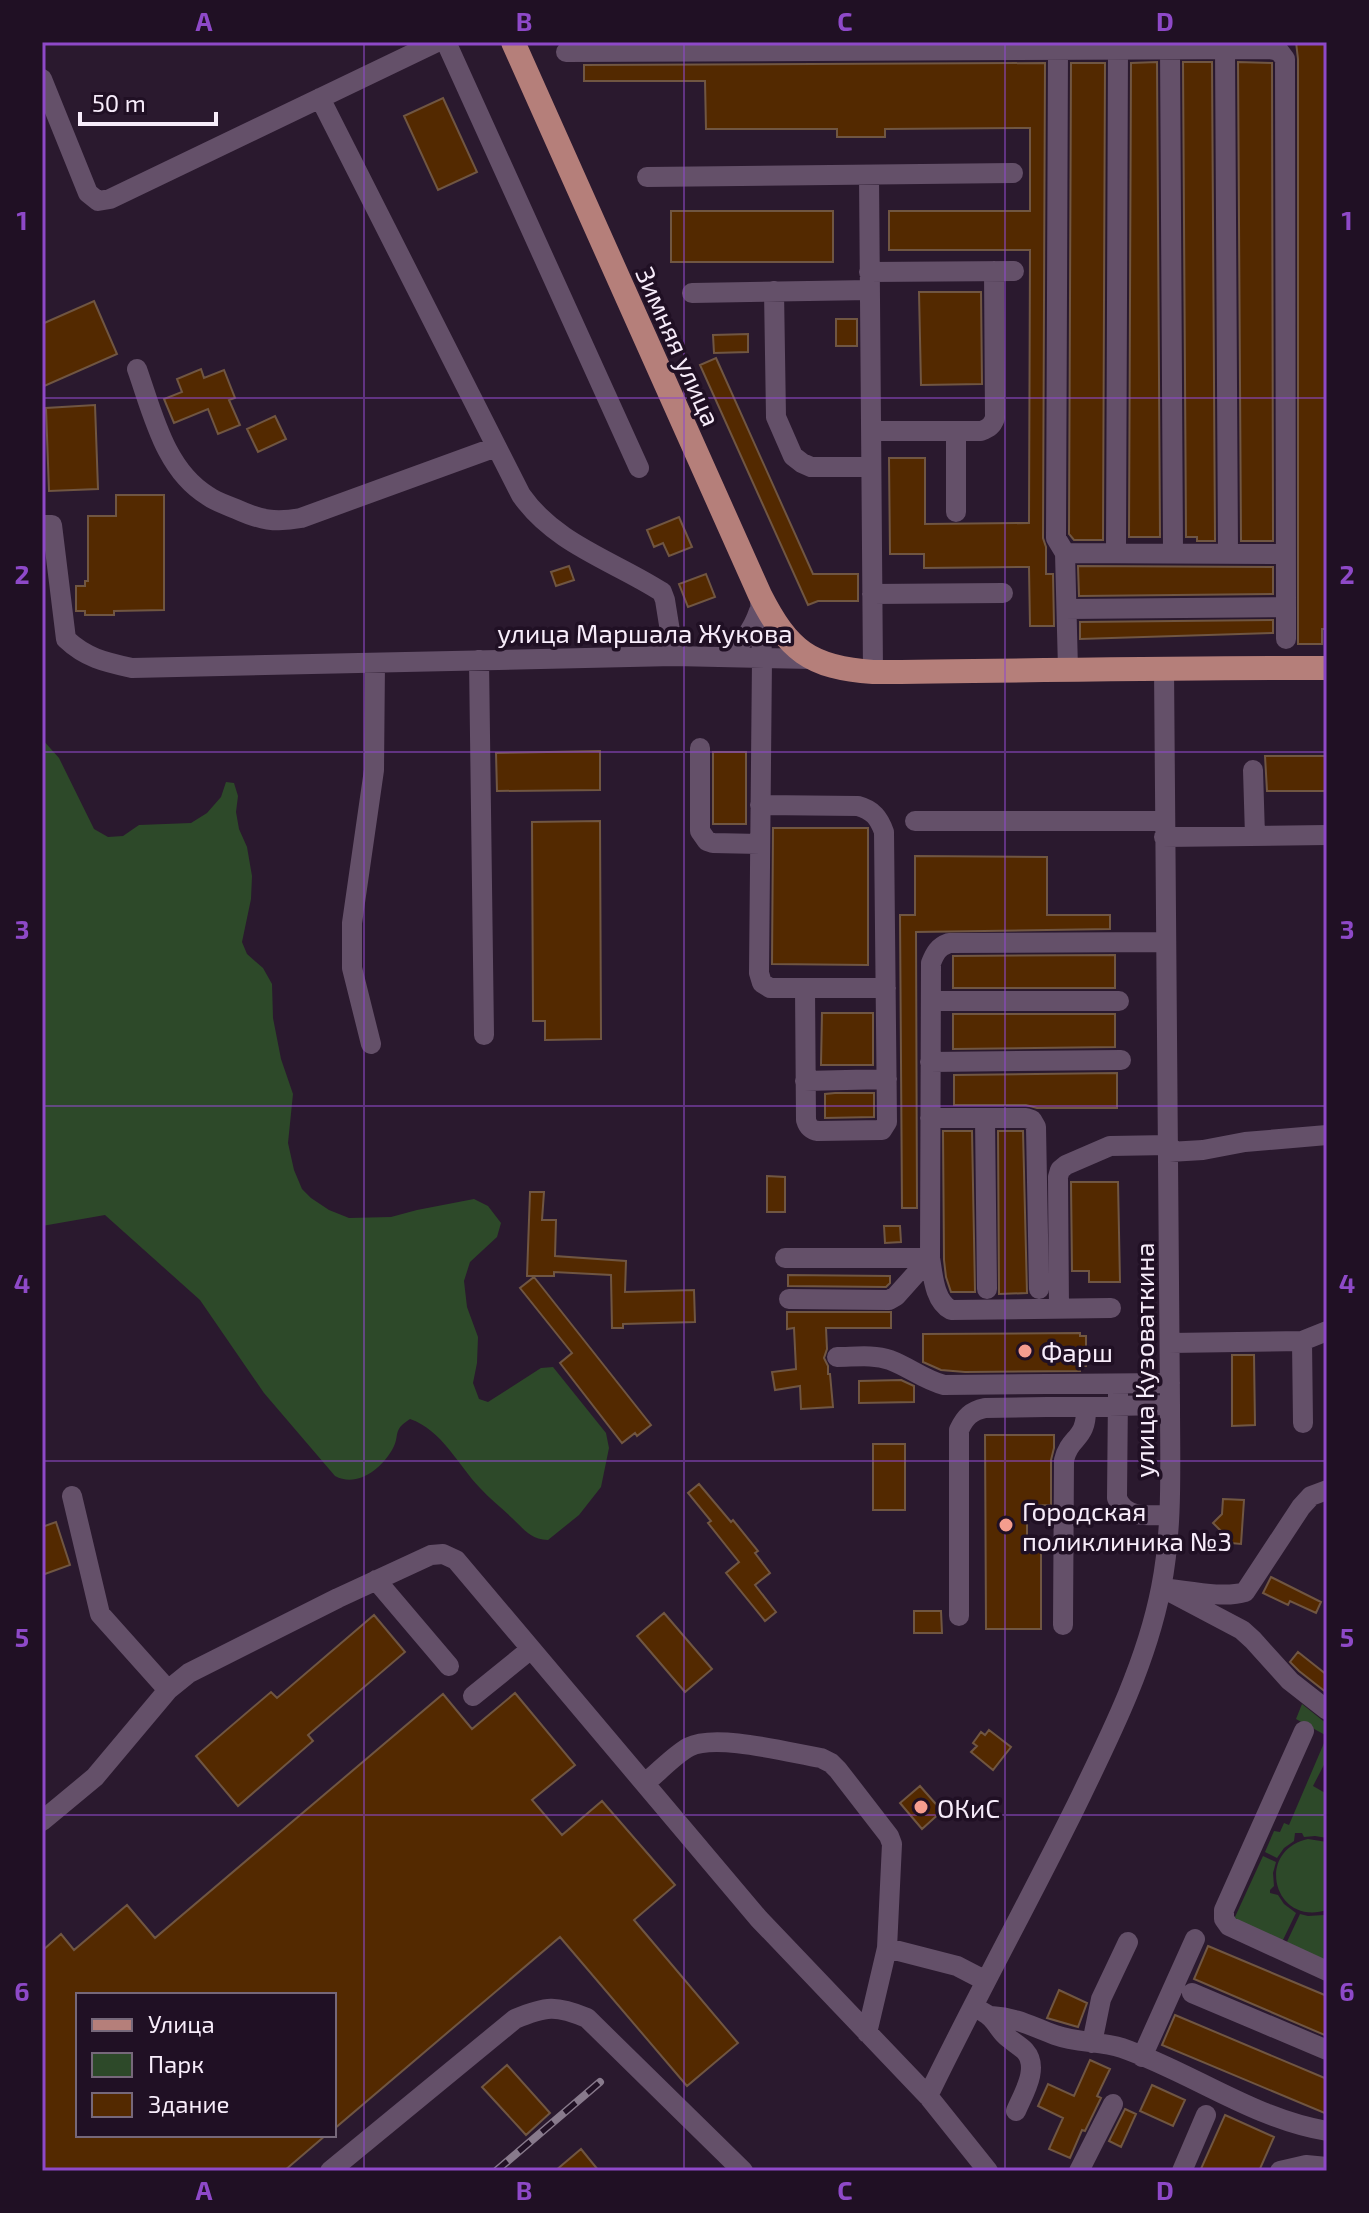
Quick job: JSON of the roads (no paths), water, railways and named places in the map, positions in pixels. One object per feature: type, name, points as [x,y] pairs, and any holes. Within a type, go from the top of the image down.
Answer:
[{"type":"main road","name":"Зимняя улица","points":[[513,42],[760,595],[782,634],[813,659]]},
{"type":"main road","name":"улица Маршала Жукова","points":[[813,659],[841,669],[873,672],[1164,667],[1327,668]]},
{"type":"street","points":[[42,79],[88,193],[98,201],[110,199],[437,42]]},
{"type":"street","points":[[446,42],[639,468]]},
{"type":"street","points":[[1116,553],[1118,48]]},
{"type":"street","points":[[566,52],[1118,48],[1279,51],[1285,59],[1286,639]]},
{"type":"street","points":[[1170,48],[1173,553]]},
{"type":"street","points":[[1225,48],[1228,553]]},
{"type":"street","points":[[1058,49],[1056,538],[1065,553],[1068,669]]},
{"type":"street","points":[[320,98],[521,495],[540,518],[576,545],[662,592],[674,656]]},
{"type":"street","points":[[647,177],[1013,173]]},
{"type":"street","points":[[869,175],[873,672]]},
{"type":"street","points":[[692,293],[774,291],[1004,271],[995,418],[989,429],[871,431]]},
{"type":"street","points":[[774,291],[776,417],[793,456],[811,467],[871,467]]},
{"type":"street","points":[[137,369],[165,445],[186,479],[209,497],[259,519],[285,521],[301,518],[496,447]]},
{"type":"street","points":[[956,431],[956,512]]},
{"type":"street","name":"улица Маршала Жукова","points":[[42,525],[52,525],[66,639],[79,651],[102,661],[132,668],[674,656],[813,659]]},
{"type":"street","points":[[1065,553],[1285,554]]},
{"type":"street","points":[[872,594],[1003,593]]},
{"type":"street","points":[[723,657],[749,634],[759,611],[760,595]]},
{"type":"street","points":[[760,595],[759,973],[762,983],[770,988],[886,988]]},
{"type":"street","points":[[1067,609],[1286,607]]},
{"type":"street","points":[[479,660],[484,1035]]},
{"type":"street","points":[[371,1044],[350,948],[374,770],[375,663]]},
{"type":"street","name":"улица Кузоваткина","points":[[928,2096],[1078,1802],[1129,1691],[1151,1631],[1161,1588],[1168,1515],[1170,1405],[1164,667]]},
{"type":"street","points":[[700,748],[702,837],[713,843],[760,844]]},
{"type":"street","points":[[1253,770],[1255,836]]},
{"type":"street","points":[[760,805],[858,806],[867,808],[881,822],[884,832],[887,1122],[879,1131],[812,1130],[806,1120],[805,988]]},
{"type":"street","points":[[915,821],[1164,829],[1255,836],[1327,835]]},
{"type":"street","points":[[1111,1308],[951,1310],[942,1304],[930,1258],[931,963],[935,953],[949,943],[1165,942]]},
{"type":"street","points":[[931,1001],[1119,1001]]},
{"type":"street","points":[[930,1062],[1121,1060]]},
{"type":"street","points":[[805,1081],[887,1079]]},
{"type":"street","points":[[930,1118],[1032,1120],[1036,1127],[1039,1289]]},
{"type":"street","points":[[985,1118],[987,1289]]},
{"type":"street","points":[[1059,1308],[1058,1177],[1066,1165],[1110,1146],[1203,1150],[1245,1142],[1327,1135]]},
{"type":"street","points":[[785,1258],[930,1258]]},
{"type":"street","points":[[789,1299],[889,1300],[930,1258]]},
{"type":"street","points":[[903,1288],[936,1287]]},
{"type":"street","points":[[1170,1343],[1302,1341],[1327,1331]]},
{"type":"street","points":[[1302,1341],[1303,1423]]},
{"type":"street","points":[[837,1357],[880,1357],[944,1385],[1170,1383]]},
{"type":"street","points":[[1118,1384],[1117,1498],[1120,1506],[1134,1514],[1168,1515]]},
{"type":"street","points":[[959,1616],[959,1430],[964,1420],[974,1411],[985,1408],[1170,1405]]},
{"type":"street","points":[[1063,1625],[1064,1460],[1066,1451],[1081,1436],[1087,1422],[1086,1407]]},
{"type":"street","points":[[1161,1588],[1217,1594],[1245,1592],[1301,1507],[1311,1496],[1327,1490]]},
{"type":"street","points":[[72,1496],[100,1614],[168,1690]]},
{"type":"street","points":[[42,1821],[95,1777],[168,1690],[189,1673],[376,1580],[431,1555],[443,1554],[456,1560],[759,1919],[928,2096],[988,2171]]},
{"type":"street","points":[[376,1580],[449,1666]]},
{"type":"street","points":[[1161,1588],[1242,1630],[1290,1681],[1327,1710]]},
{"type":"street","points":[[473,1696],[531,1649]]},
{"type":"street","points":[[1304,1731],[1224,1910],[1224,1919],[1229,1926],[1327,1971]]},
{"type":"street","points":[[645,1783],[688,1747],[702,1742],[726,1742],[821,1758],[831,1763],[882,1826],[892,1844],[887,1948],[867,2033]]},
{"type":"street","points":[[1142,2057],[1195,1939]]},
{"type":"street","points":[[1092,2043],[1101,1999],[1128,1942]]},
{"type":"street","points":[[887,1948],[957,1966],[986,1981]]},
{"type":"street","points":[[1192,1993],[1327,2050]]},
{"type":"street","points":[[972,2007],[991,2016],[1020,2020],[1056,2035],[1121,2048],[1270,2115],[1327,2131]]},
{"type":"street","points":[[330,2171],[515,2019],[534,2011],[563,2008],[587,2018],[743,2171]]},
{"type":"street","points":[[991,2016],[1004,2034],[1027,2053],[1032,2063],[1016,2111]]},
{"type":"street","points":[[1079,2171],[1113,2104]]},
{"type":"street","points":[[1182,2171],[1206,2115]]},
{"type":"street","points":[[1280,2171],[1306,2165],[1327,2167]]},
{"type":"railway","points":[[496,2171],[600,2082]]},
{"type":"place","name":"Фарш","points":[[1025,1351]]},
{"type":"place","name":"Городская поликлиника №3","points":[[1006,1525]]},
{"type":"place","name":"ОКиС","points":[[921,1807]]}]
